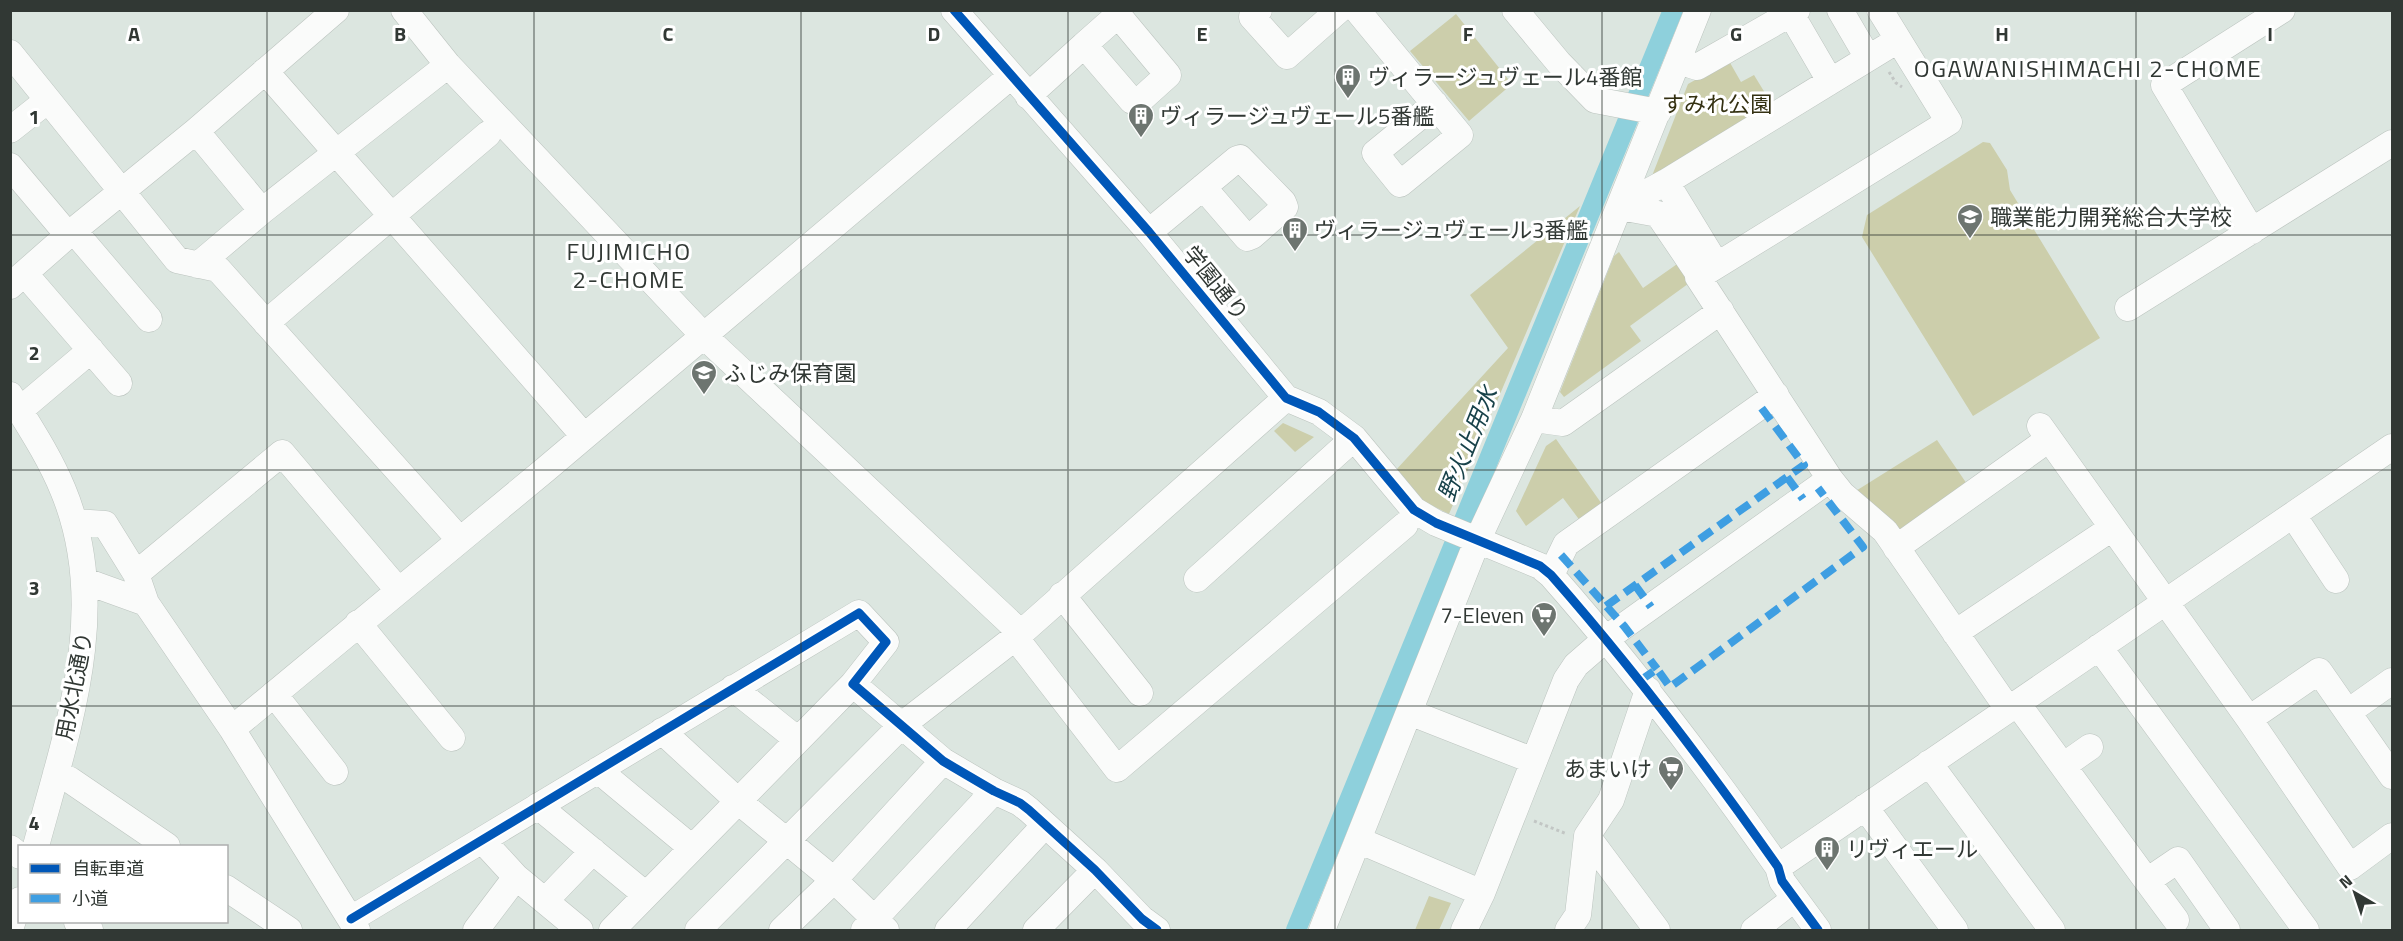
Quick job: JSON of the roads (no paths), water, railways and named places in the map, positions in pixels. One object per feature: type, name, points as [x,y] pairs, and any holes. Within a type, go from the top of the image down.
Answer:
[{"type":"street","points":[[119,383],[91,350],[18,280],[336,10]]},
{"type":"street","points":[[404,10],[448,65],[703,335],[1018,635],[1117,770],[1405,525]]},
{"type":"street","name":"学園通り","points":[[954,10],[1149,232],[1286,398],[1319,412],[1354,438],[1414,510],[1436,523],[1540,566],[1551,575],[1607,638],[1691,746],[1778,867],[1782,881],[1818,930]]},
{"type":"street","points":[[1259,10],[1252,16],[1287,56],[1339,10]]},
{"type":"street","points":[[1357,10],[1435,104],[1460,135],[1400,184],[1375,153],[1435,104]]},
{"type":"street","points":[[1515,10],[1559,63],[1595,100],[1659,112]]},
{"type":"street","points":[[1322,930],[1409,712],[1472,537],[1534,419],[1698,10]]},
{"type":"street","points":[[1840,10],[1949,122],[1698,277],[1830,479],[1842,494],[1885,531],[1955,633],[2063,766],[2176,920]]},
{"type":"street","points":[[1880,10],[1881,50]]},
{"type":"street","points":[[2252,231],[2164,85],[2282,10]]},
{"type":"street","points":[[1678,61],[1697,67],[1794,12],[1830,81]]},
{"type":"street","points":[[1028,96],[1084,45]]},
{"type":"street","points":[[1620,207],[1666,182],[1881,50]]},
{"type":"street","points":[[10,53],[177,260],[218,269],[459,539]]},
{"type":"street","points":[[198,265],[262,211],[448,65]]},
{"type":"street","points":[[265,71],[584,436]]},
{"type":"street","points":[[232,729],[1011,76]]},
{"type":"street","points":[[10,130],[48,100]]},
{"type":"street","points":[[196,131],[262,211]]},
{"type":"street","points":[[266,323],[488,134]]},
{"type":"street","points":[[2128,308],[2392,142]]},
{"type":"street","points":[[10,166],[149,319]]},
{"type":"street","points":[[1666,182],[1708,270]]},
{"type":"street","points":[[1149,232],[1203,187]]},
{"type":"street","points":[[1620,207],[1658,214],[1708,270]]},
{"type":"street","points":[[1534,419],[1563,423],[1721,312]]},
{"type":"street","points":[[15,402],[91,350]]},
{"type":"street","points":[[1551,575],[1566,544],[1776,395]]},
{"type":"street","points":[[698,930],[902,725],[1018,635],[1286,398]]},
{"type":"street","name":"用水北通り","points":[[15,402],[52,463],[74,522],[85,581],[86,624],[83,658],[36,845]]},
{"type":"street","points":[[1896,548],[2045,432],[2249,719],[2350,867],[2392,836]]},
{"type":"street","points":[[1197,579],[1354,438]]},
{"type":"street","points":[[1778,867],[2392,447]]},
{"type":"street","points":[[136,574],[282,453],[398,590]]},
{"type":"street","points":[[1464,930],[1482,893],[1566,680],[1576,665],[1607,638],[1830,479]]},
{"type":"street","points":[[2293,515],[2336,580]]},
{"type":"street","points":[[74,522],[105,524],[136,574],[146,603],[232,729],[354,925],[482,840],[859,613],[886,642],[853,684],[612,930]]},
{"type":"street","points":[[1955,633],[2112,528]]},
{"type":"street","points":[[85,581],[146,603]]},
{"type":"street","points":[[1062,595],[1140,693]]},
{"type":"street","points":[[358,623],[452,738]]},
{"type":"street","points":[[2099,647],[2306,930]]},
{"type":"street","points":[[2249,719],[2319,671],[2392,776]]},
{"type":"street","points":[[2348,712],[2392,681]]},
{"type":"street","points":[[853,684],[943,760],[994,791],[1020,803],[1095,870],[1144,927]]},
{"type":"street","points":[[733,688],[798,740]]},
{"type":"street","points":[[1568,930],[1578,915],[1586,839],[1611,800],[1648,690]]},
{"type":"street","points":[[274,694],[335,772]]},
{"type":"street","points":[[1409,712],[1534,761]]},
{"type":"street","points":[[662,731],[738,801],[834,880],[875,927],[994,791]]},
{"type":"street","points":[[2063,766],[2090,747]]},
{"type":"street","points":[[782,930],[834,880],[943,760]]},
{"type":"street","points":[[1929,763],[2052,930]]},
{"type":"street","points":[[598,770],[692,848]]},
{"type":"street","points":[[56,773],[70,780],[166,845]]},
{"type":"street","points":[[538,806],[646,895]]},
{"type":"street","points":[[1865,807],[1955,930]]},
{"type":"street","points":[[948,930],[1044,826]]},
{"type":"street","points":[[1586,839],[1656,930]]},
{"type":"street","points":[[482,840],[516,877],[580,930]]},
{"type":"street","points":[[1358,840],[1482,893]]},
{"type":"street","points":[[545,901],[592,851]]},
{"type":"street","points":[[2147,881],[2178,860],[2227,930]]},
{"type":"street","points":[[1036,930],[1095,870]]},
{"type":"street","points":[[476,930],[516,877]]},
{"type":"street","points":[[228,889],[289,930]]},
{"type":"street","points":[[1754,930],[1794,899]]},
{"type":"street","points":[[10,929],[18,906]]},
{"type":"waterway","name":"野火止用水","points":[[1296,930],[1673,10]]},
{"type":"place","name":"ヴィラージュヴェール4番館","points":[[1348,100]]},
{"type":"place","name":"ヴィラージュヴェール5番艦","points":[[1141,139]]},
{"type":"place","name":"職業能力開発総合大学校","points":[[1970,240]]},
{"type":"place","name":"ヴィラージュヴェール3番艦","points":[[1295,253]]},
{"type":"place","name":"ふじみ保育園","points":[[704,396]]},
{"type":"place","name":"7-Eleven","points":[[1544,638]]},
{"type":"place","name":"あまいけ","points":[[1671,792]]},
{"type":"place","name":"リヴィエール","points":[[1827,872]]},
{"type":"district","name":"OGAWANISHIMACHI 2-CHOME","points":[[2088,69]]},
{"type":"district","name":"FUJIMICHO 2-CHOME","points":[[629,266]]},
{"type":"park label","name":"すみれ公園","points":[[1717,104]]}]
